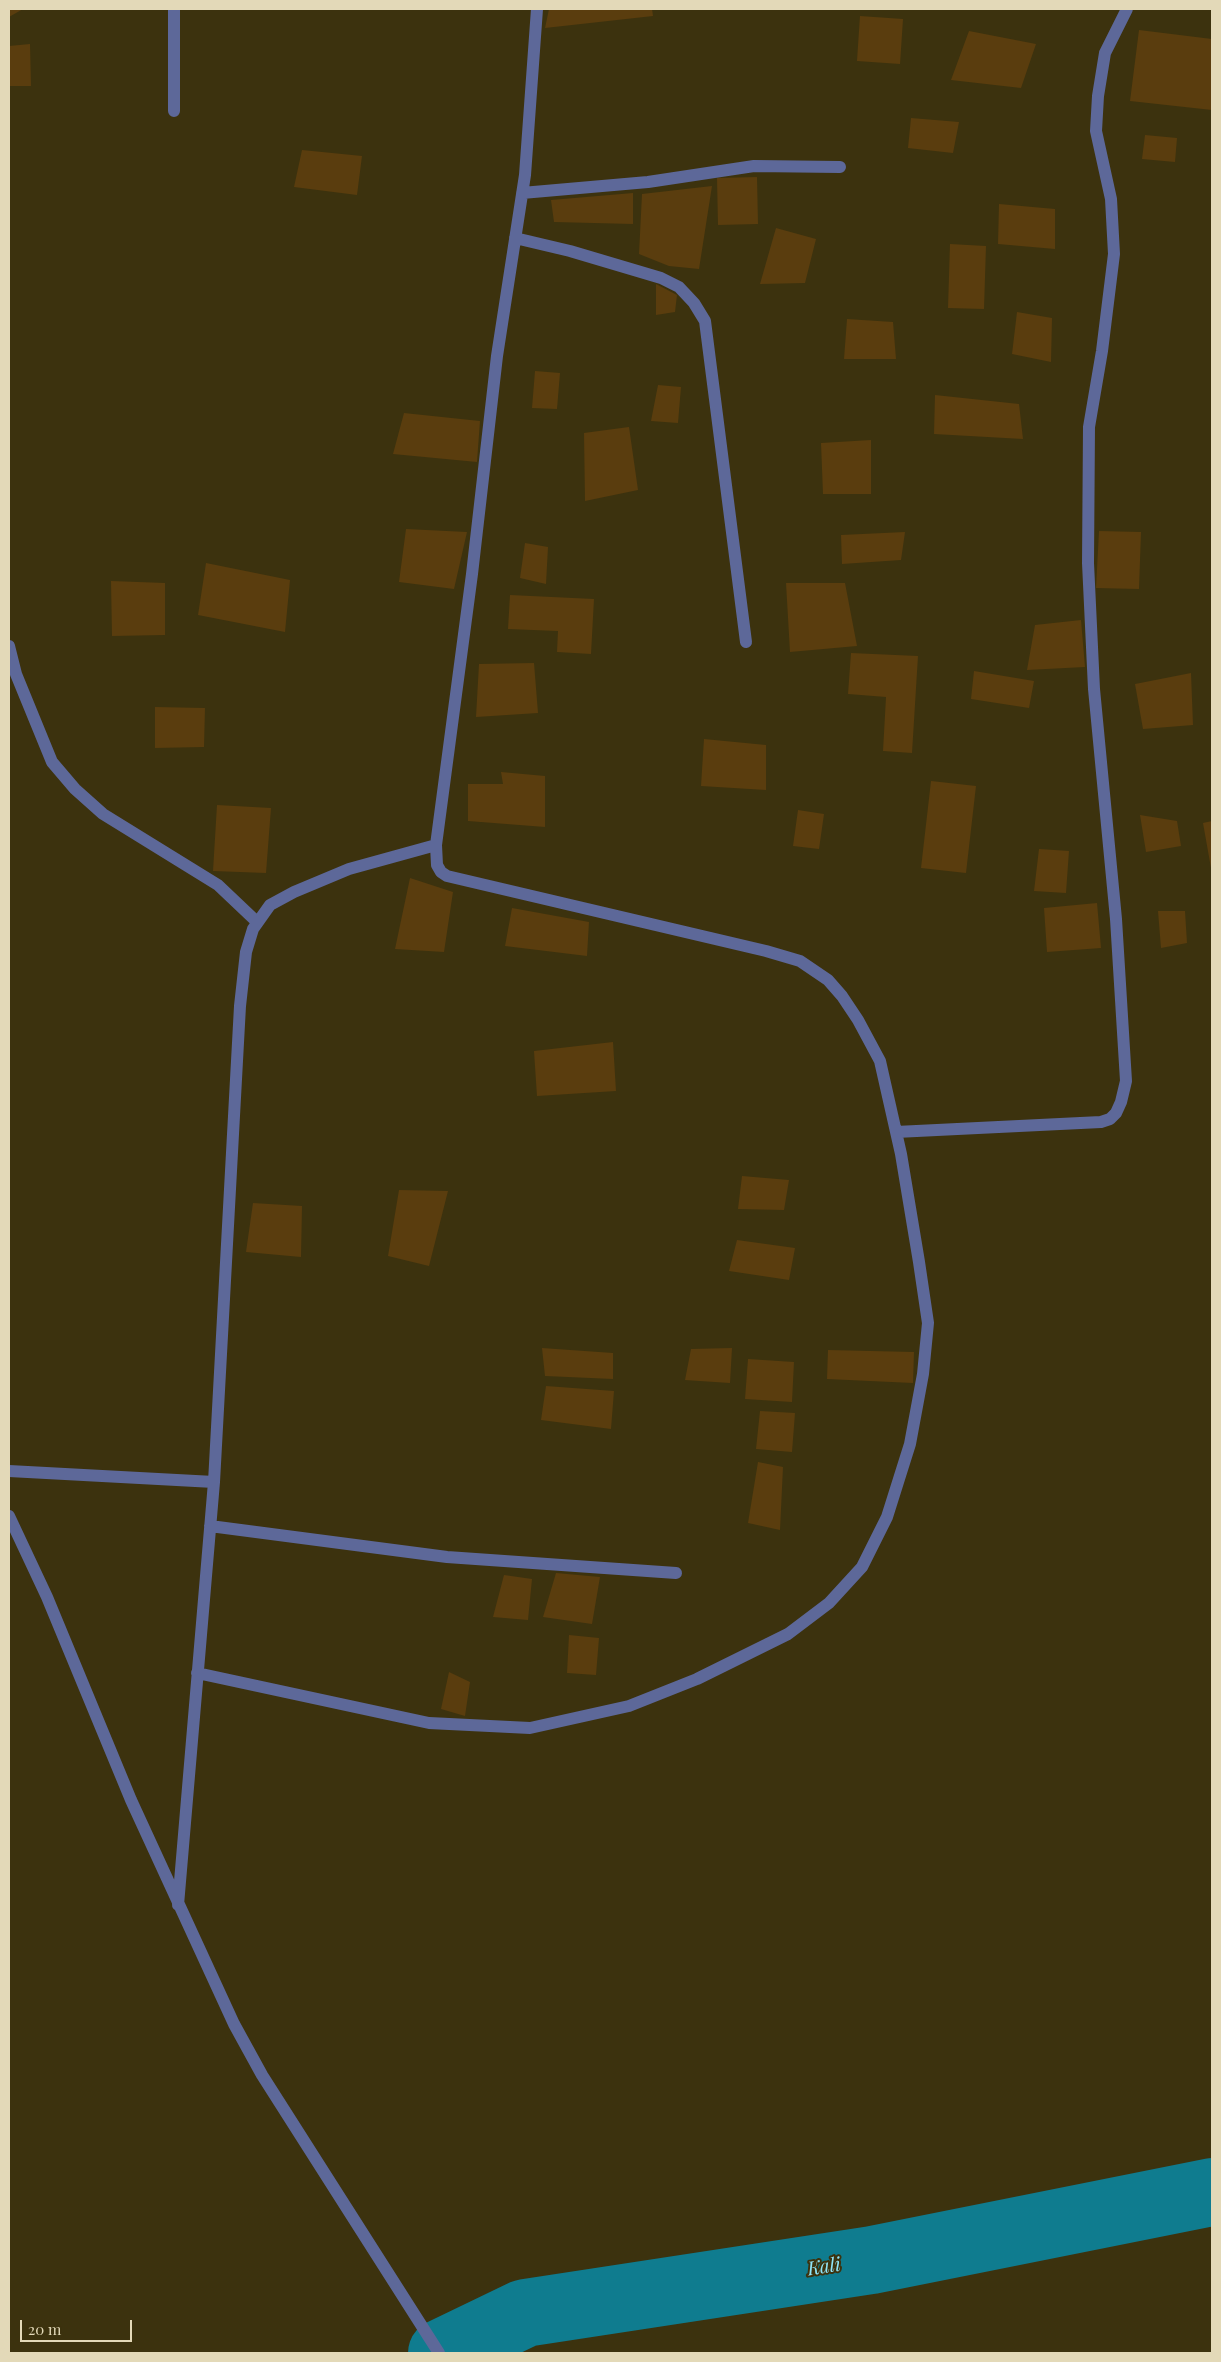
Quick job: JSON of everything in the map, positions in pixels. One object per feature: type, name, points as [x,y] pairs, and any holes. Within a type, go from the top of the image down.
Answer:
[{"type":"street","points":[[174,9],[174,111]]},
{"type":"street","points":[[198,1672],[429,1723],[530,1728],[629,1706],[697,1679],[788,1634],[829,1603],[862,1567],[887,1517],[910,1444],[923,1374],[928,1323],[896,1132],[880,1061],[858,1020],[842,996],[828,980],[800,961],[766,951],[446,876],[437,865],[436,845],[472,574],[497,356],[522,193],[537,9]]},
{"type":"street","points":[[896,1132],[1101,1122],[1110,1119],[1116,1113],[1121,1102],[1126,1080],[1116,919],[1094,689],[1088,554],[1088,427],[1102,351],[1114,254],[1111,199],[1096,131],[1098,96],[1105,53],[1127,9]]},
{"type":"street","points":[[522,193],[648,182],[754,166],[840,167]]},
{"type":"street","points":[[515,238],[570,250],[661,278],[679,287],[694,303],[705,321],[746,642]]},
{"type":"street","points":[[9,646],[16,674],[52,762],[75,789],[103,814],[218,885],[257,922]]},
{"type":"street","points":[[178,1905],[214,1482],[240,1006],[246,952],[257,922],[270,905],[294,892],[349,869],[436,845]]},
{"type":"street","points":[[9,1471],[214,1482]]},
{"type":"street","points":[[9,1516],[48,1597],[131,1800],[234,2024],[262,2075],[328,2181],[439,2353]]},
{"type":"street","points":[[210,1526],[447,1557],[676,1573]]},
{"type":"building","points":[[9,9],[23,9],[9,17]]},
{"type":"building","points":[[549,9],[652,9],[653,16],[545,28]]},
{"type":"building","points":[[860,16],[903,19],[900,64],[857,61]]},
{"type":"building","points":[[1139,30],[1212,39],[1212,110],[1130,101]]},
{"type":"building","points":[[969,31],[1036,44],[1021,88],[951,80]]},
{"type":"building","points":[[30,44],[31,86],[9,86],[9,46]]},
{"type":"building","points":[[911,118],[959,122],[953,153],[908,148]]},
{"type":"building","points":[[1145,135],[1177,138],[1175,162],[1142,159]]},
{"type":"building","points":[[302,150],[362,156],[357,195],[294,187]]},
{"type":"building","points":[[757,177],[758,224],[718,225],[717,178]]},
{"type":"building","points":[[712,186],[699,269],[669,266],[639,254],[642,194]]},
{"type":"building","points":[[633,193],[633,224],[554,222],[551,200]]},
{"type":"building","points":[[999,204],[1055,209],[1055,249],[998,244]]},
{"type":"building","points":[[776,228],[816,239],[805,283],[760,284]]},
{"type":"building","points":[[950,244],[986,246],[984,309],[948,308]]},
{"type":"building","points":[[656,284],[677,295],[675,312],[656,315]]},
{"type":"building","points":[[1017,312],[1052,318],[1051,362],[1012,354]]},
{"type":"building","points":[[847,319],[893,322],[896,359],[844,359]]},
{"type":"building","points":[[535,371],[560,373],[557,409],[532,408]]},
{"type":"building","points":[[658,385],[681,387],[678,423],[651,421]]},
{"type":"building","points":[[935,395],[1019,404],[1023,439],[934,434]]},
{"type":"building","points":[[404,413],[480,421],[477,462],[393,454]]},
{"type":"building","points":[[629,427],[638,490],[585,501],[584,433]]},
{"type":"building","points":[[871,440],[871,494],[823,494],[821,443]]},
{"type":"building","points":[[406,529],[467,532],[454,589],[399,582]]},
{"type":"building","points":[[1099,531],[1141,532],[1139,589],[1096,588]]},
{"type":"building","points":[[905,532],[901,560],[842,564],[841,535]]},
{"type":"building","points":[[525,543],[548,547],[546,584],[520,578]]},
{"type":"building","points":[[206,563],[290,580],[285,632],[198,615]]},
{"type":"building","points":[[111,581],[165,583],[165,635],[112,636]]},
{"type":"building","points":[[786,583],[845,583],[857,646],[790,652]]},
{"type":"building","points":[[510,595],[594,599],[591,654],[557,652],[558,631],[508,629]]},
{"type":"building","points":[[1081,620],[1085,667],[1027,670],[1035,625]]},
{"type":"building","points":[[851,653],[918,656],[912,753],[883,751],[886,697],[848,694]]},
{"type":"building","points":[[534,663],[538,713],[476,717],[479,664]]},
{"type":"building","points":[[974,671],[1034,681],[1029,708],[971,699]]},
{"type":"building","points":[[1191,673],[1193,725],[1143,729],[1135,684]]},
{"type":"building","points":[[155,707],[205,708],[204,747],[155,748]]},
{"type":"building","points":[[704,739],[766,745],[766,790],[701,786]]},
{"type":"building","points":[[501,772],[545,776],[545,827],[468,821],[468,784],[503,784]]},
{"type":"building","points":[[931,781],[976,786],[966,873],[921,868]]},
{"type":"building","points":[[217,805],[271,808],[266,873],[213,871]]},
{"type":"building","points":[[798,810],[824,814],[819,849],[793,846]]},
{"type":"building","points":[[1140,815],[1177,821],[1181,846],[1146,852]]},
{"type":"building","points":[[1212,821],[1212,868],[1211,868],[1203,823]]},
{"type":"building","points":[[1039,849],[1069,851],[1066,893],[1034,891]]},
{"type":"building","points":[[410,878],[453,892],[444,952],[395,949]]},
{"type":"building","points":[[1097,903],[1101,948],[1047,952],[1044,908]]},
{"type":"building","points":[[512,908],[589,922],[587,956],[505,946]]},
{"type":"building","points":[[1158,911],[1185,911],[1187,943],[1161,948]]},
{"type":"building","points":[[613,1042],[616,1091],[537,1096],[534,1051]]},
{"type":"building","points":[[742,1176],[789,1180],[784,1210],[738,1209]]},
{"type":"building","points":[[399,1190],[448,1191],[429,1266],[388,1256]]},
{"type":"building","points":[[253,1203],[302,1206],[301,1257],[246,1252]]},
{"type":"building","points":[[737,1240],[795,1248],[789,1280],[729,1271]]},
{"type":"building","points":[[542,1348],[613,1353],[613,1379],[545,1376]]},
{"type":"building","points":[[732,1348],[730,1383],[685,1380],[691,1349]]},
{"type":"building","points":[[828,1350],[914,1352],[913,1383],[827,1379]]},
{"type":"building","points":[[748,1359],[794,1362],[792,1402],[745,1399]]},
{"type":"building","points":[[546,1386],[614,1391],[611,1429],[541,1420]]},
{"type":"building","points":[[760,1411],[795,1413],[792,1452],[756,1449]]},
{"type":"building","points":[[758,1462],[783,1467],[780,1530],[748,1523]]},
{"type":"building","points":[[556,1573],[600,1577],[592,1624],[543,1617]]},
{"type":"building","points":[[504,1575],[532,1579],[528,1620],[493,1617]]},
{"type":"building","points":[[569,1635],[599,1638],[596,1675],[567,1673]]},
{"type":"building","points":[[449,1672],[470,1682],[465,1716],[441,1709]]},
{"type":"waterway","name":"Kali","points":[[442,2353],[525,2313],[872,2260],[1212,2192]]}]
